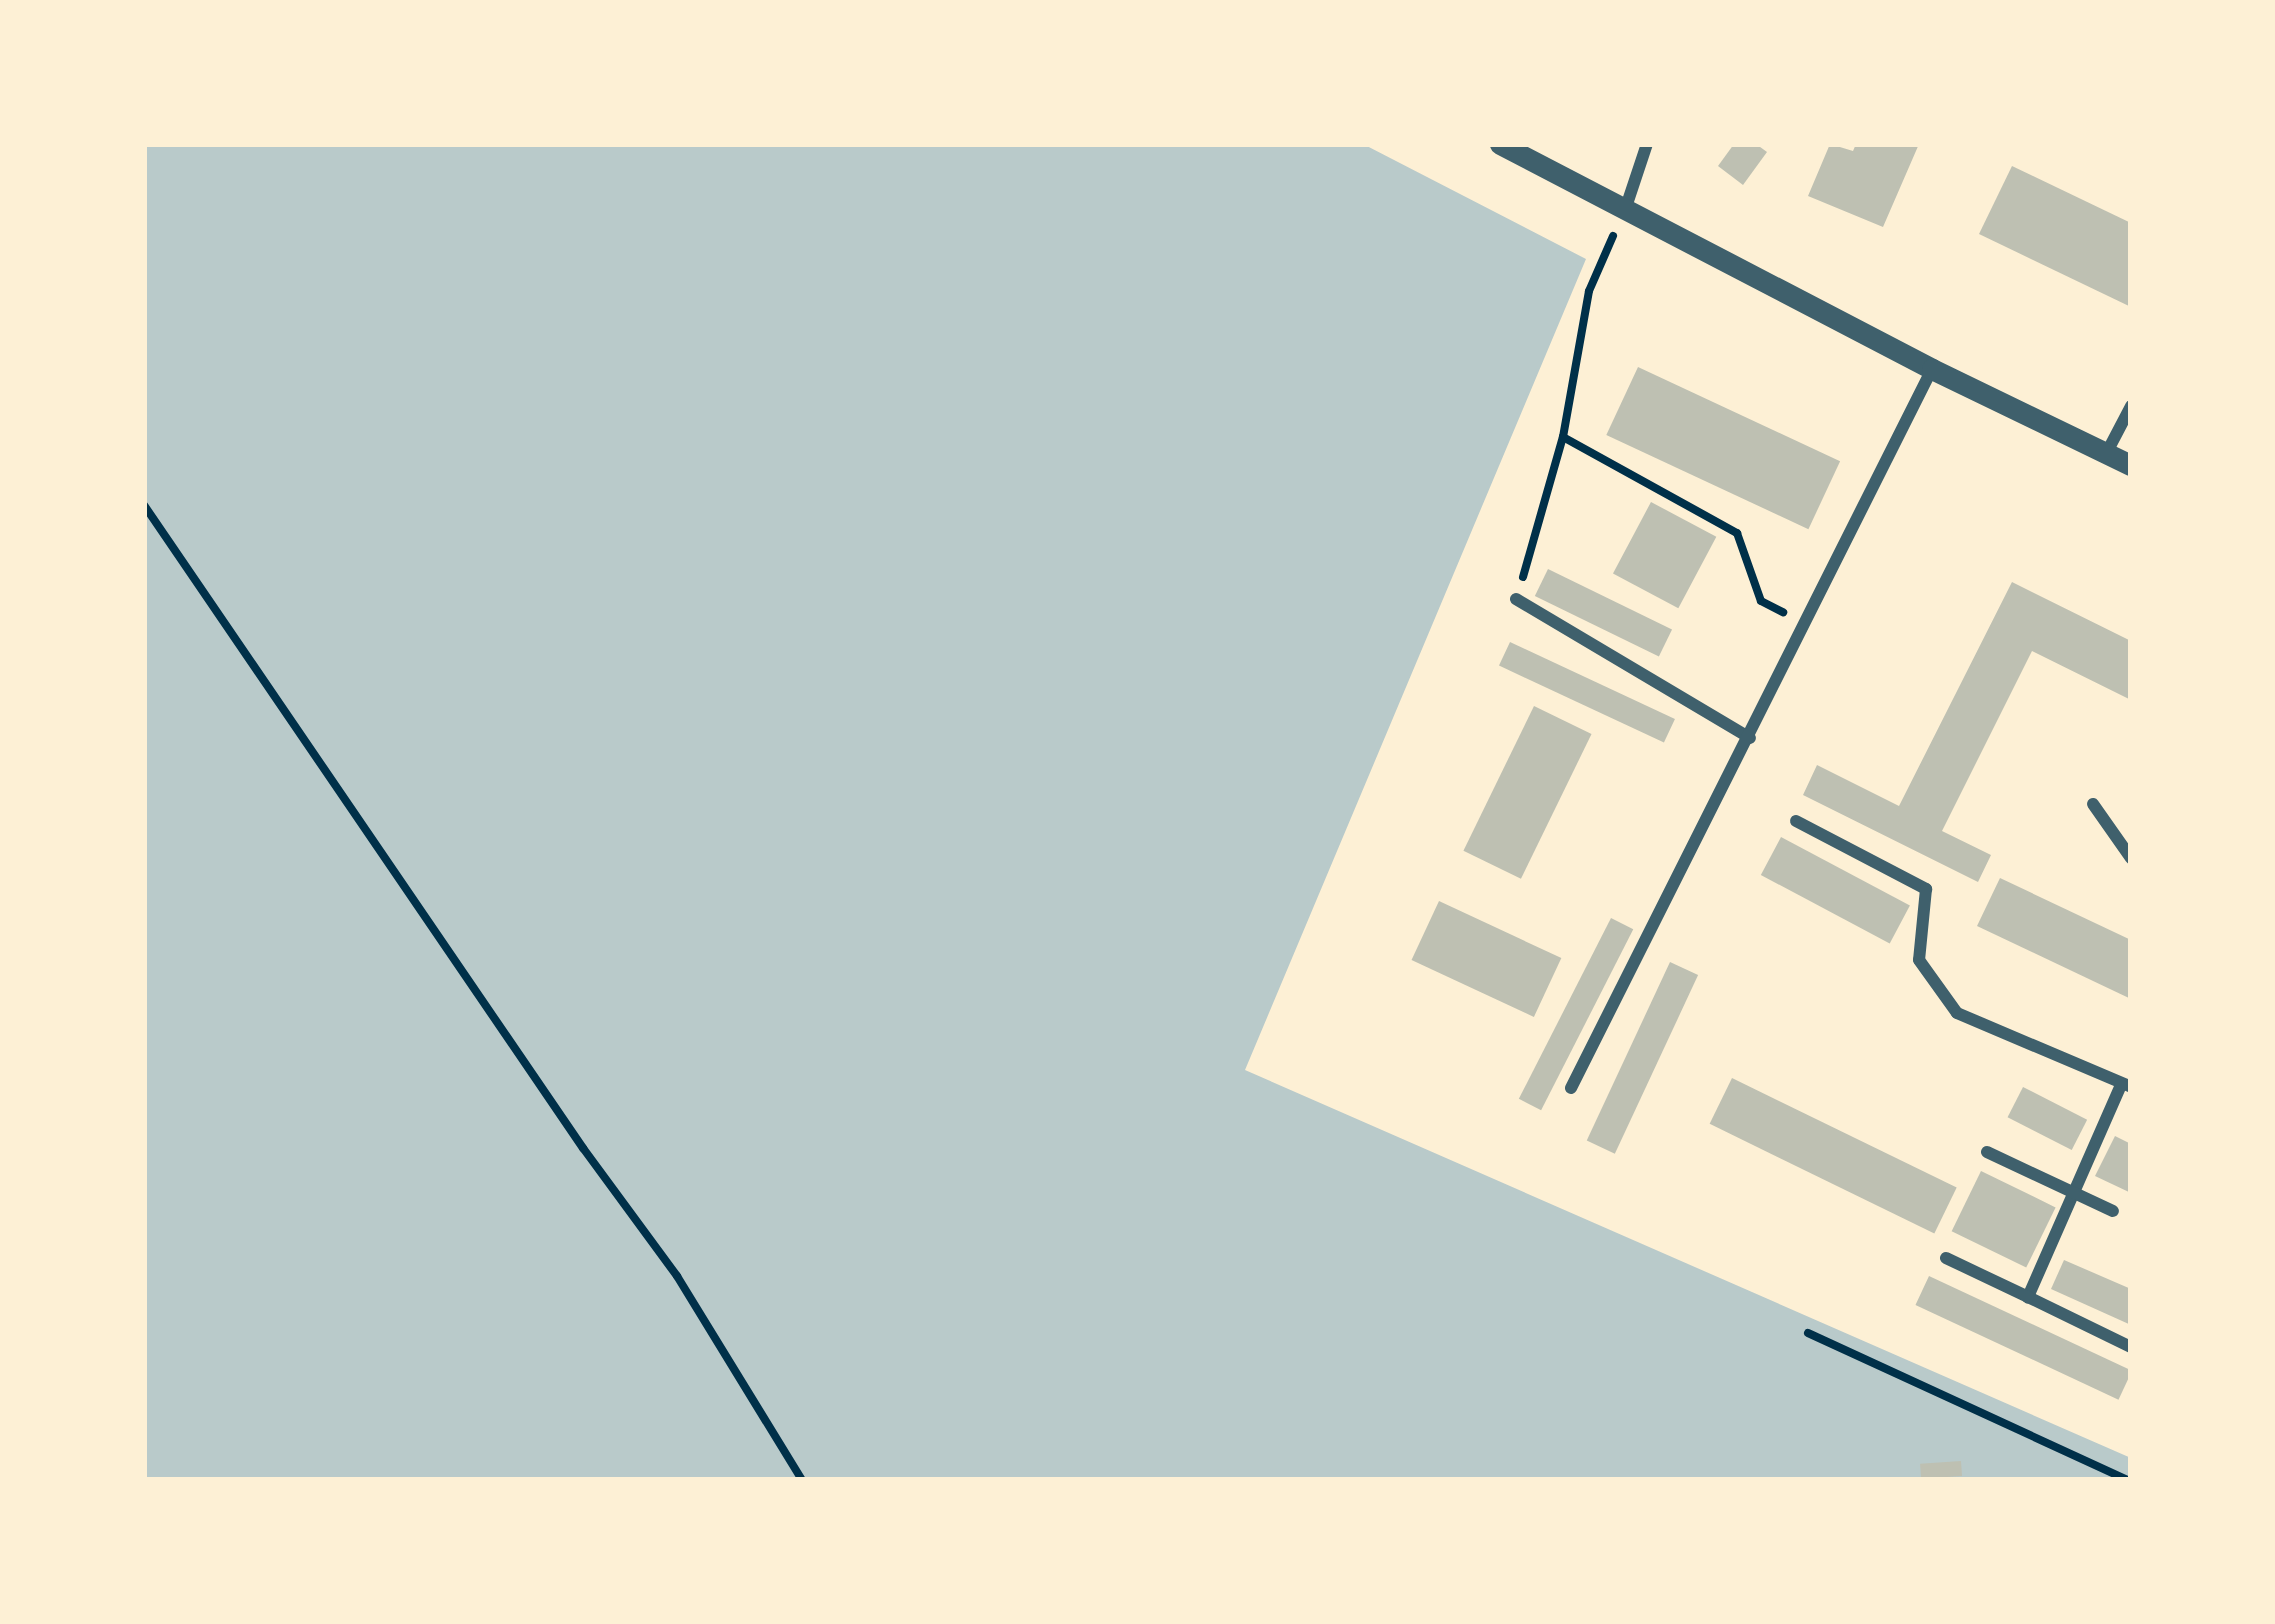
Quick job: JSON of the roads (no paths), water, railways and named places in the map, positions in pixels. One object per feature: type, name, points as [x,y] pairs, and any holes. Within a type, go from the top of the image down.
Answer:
[{"type":"street","points":[[1500,144],[1932,369],[2131,465]]},
{"type":"street","points":[[1626,207],[1647,144]]},
{"type":"street","points":[[1571,1088],[1932,369]]},
{"type":"street","points":[[2107,452],[2131,406]]},
{"type":"street","points":[[1516,599],[1750,738]]},
{"type":"street","points":[[2093,804],[2131,858]]},
{"type":"street","points":[[1796,821],[1926,889],[1919,960],[1957,1013],[2126,1086],[2028,1297]]},
{"type":"street","points":[[1987,1152],[2113,1211]]},
{"type":"street","points":[[1946,1258],[2131,1347]]}]
